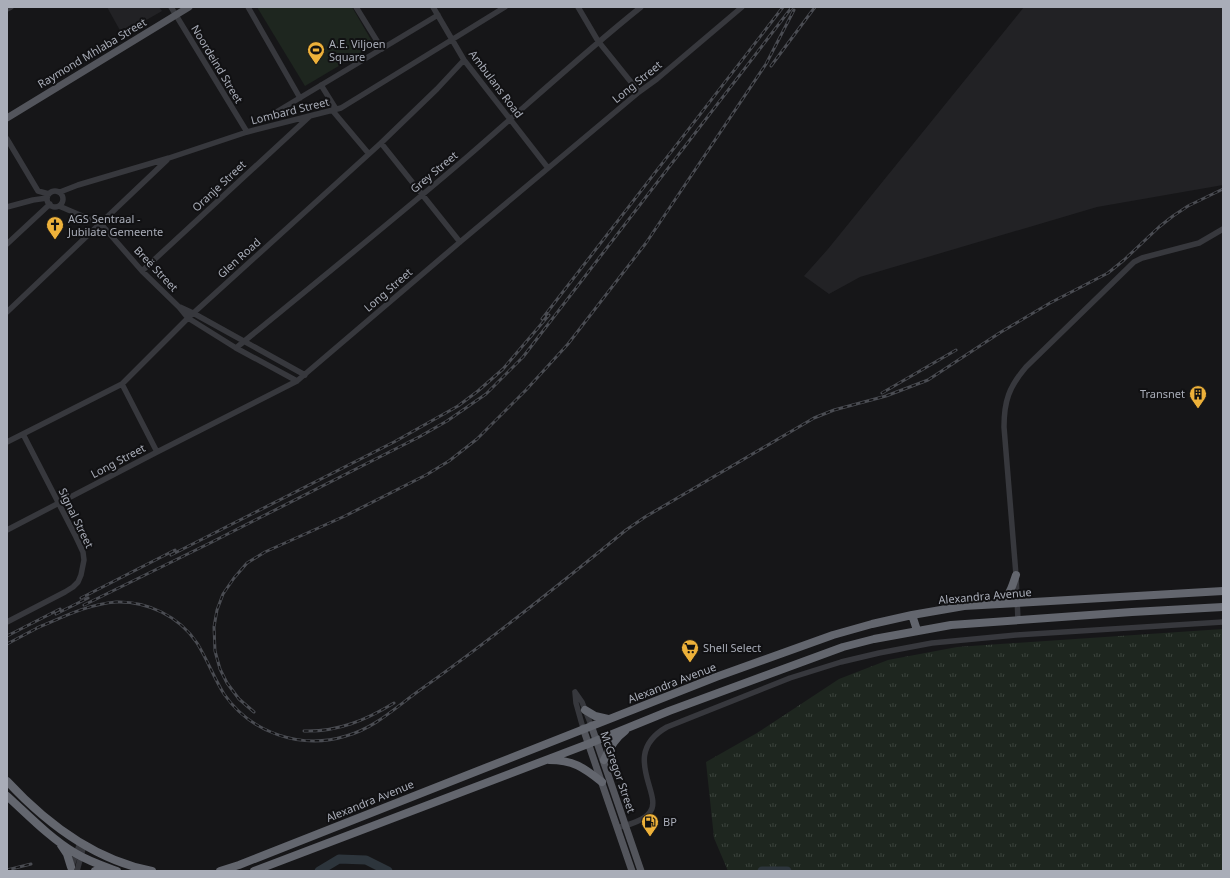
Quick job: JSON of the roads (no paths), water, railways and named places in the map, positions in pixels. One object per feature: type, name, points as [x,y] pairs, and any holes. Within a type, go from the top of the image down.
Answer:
[{"type":"highway","points":[[990,605],[1001,602],[1008,595],[1016,575]]},
{"type":"highway","name":"Alexandra Avenue","points":[[220,871],[239,865],[583,728],[833,634],[912,615],[964,606],[1223,591]]},
{"type":"highway","name":"Alexandra Avenue","points":[[254,871],[596,741],[640,722],[836,649],[917,630],[951,625],[1132,612],[1223,608]]},
{"type":"highway","points":[[912,615],[917,630]]},
{"type":"highway","points":[[585,710],[595,716],[608,719]]},
{"type":"highway","points":[[604,760],[622,733],[640,722]]},
{"type":"highway","points":[[544,760],[574,763],[585,769],[602,782]]},
{"type":"highway","points":[[7,781],[45,818],[82,844],[128,865],[152,871]]},
{"type":"highway","points":[[7,796],[55,838],[79,855],[114,870]]},
{"type":"highway","points":[[55,838],[67,854],[73,870]]},
{"type":"highway","points":[[95,871],[114,870]]},
{"type":"main road","name":"Raymond Mhlaba Street","points":[[7,118],[189,7]]},
{"type":"main road","name":"McGregor Street","points":[[591,725],[640,871]]},
{"type":"main road","name":"McGregor Street","points":[[583,728],[632,871]]},
{"type":"street","points":[[7,9],[11,7]]},
{"type":"street","name":"Noordeind Street","points":[[171,7],[246,132]]},
{"type":"street","points":[[248,7],[300,98]]},
{"type":"street","points":[[356,7],[382,49]]},
{"type":"street","name":"Ambulans Road","points":[[433,7],[464,60],[548,168]]},
{"type":"street","name":"Lombard Street","points":[[60,192],[246,132],[347,106],[506,7]]},
{"type":"street","points":[[578,7],[598,41],[639,92]]},
{"type":"street","name":"Grey Street","points":[[236,348],[423,195],[598,41],[641,7]]},
{"type":"street","name":"Long Street","points":[[7,530],[156,452],[297,382],[460,242],[742,7]]},
{"type":"street","points":[[273,114],[438,15]]},
{"type":"street","name":"Glen Road","points":[[7,442],[122,384],[193,313],[369,154],[437,90],[464,60]]},
{"type":"street","points":[[321,85],[334,110],[369,154]]},
{"type":"street","name":"Oranje Street","points":[[142,271],[310,116]]},
{"type":"street","points":[[7,139],[38,191],[49,199],[54,207],[60,206],[64,199],[60,192],[54,191],[49,199],[7,244]]},
{"type":"street","points":[[381,143],[460,242]]},
{"type":"street","points":[[7,312],[169,158]]},
{"type":"street","points":[[7,207],[33,200],[49,199]]},
{"type":"street","name":"Breë Street","points":[[60,206],[101,224],[142,271],[179,307],[188,318],[236,348],[297,382]]},
{"type":"street","points":[[1018,620],[1016,575],[1004,427],[1006,399],[1017,378],[1026,367],[1134,262],[1142,258],[1199,243],[1223,229]]},
{"type":"street","name":"Breë Street","points":[[179,307],[193,313],[305,375]]},
{"type":"street","points":[[122,384],[156,452]]},
{"type":"street","name":"Signal Street","points":[[7,622],[73,587],[81,575],[84,560],[83,552],[23,434]]},
{"type":"street","points":[[617,828],[644,818],[653,809],[653,798],[645,773],[645,758],[650,743],[660,731],[790,678],[841,662],[879,653],[950,640],[1223,622]]},
{"type":"street","points":[[583,728],[576,704],[575,692],[582,702],[591,725]]},
{"type":"street","points":[[73,870],[82,844]]},
{"type":"waterway","points":[[319,871],[339,859],[366,860],[388,871]]},
{"type":"waterway","points":[[762,871],[787,871]]},
{"type":"railway","points":[[542,319],[783,7]]},
{"type":"railway","points":[[84,605],[419,437],[447,421],[486,394],[523,357],[792,7]]},
{"type":"railway","points":[[771,66],[815,7]]},
{"type":"railway","points":[[254,712],[239,699],[227,683],[220,669],[215,651],[214,627],[217,610],[223,594],[234,578],[247,563],[265,552],[345,516],[426,475],[449,461],[477,439],[526,390],[568,344],[646,243],[766,64],[794,10]]},
{"type":"railway","points":[[37,628],[75,612],[106,603],[128,602],[151,607],[172,618],[190,633],[201,649],[224,694],[235,708],[248,719],[278,735],[295,739],[312,741],[329,740],[357,732],[385,716],[473,652],[626,530],[645,517],[814,418],[834,410],[886,396],[928,380],[1001,332],[1050,303],[1108,273],[1173,216],[1188,206],[1223,189]]},
{"type":"railway","points":[[171,555],[394,442],[458,406],[503,369],[549,315]]},
{"type":"railway","points":[[882,393],[956,350]]},
{"type":"railway","points":[[81,598],[175,550]]},
{"type":"railway","points":[[56,614],[88,598]]},
{"type":"railway","points":[[7,636],[60,609]]},
{"type":"railway","points":[[7,644],[41,626]]},
{"type":"railway","points":[[304,731],[316,731],[351,724],[373,715],[394,703]]},
{"type":"railway","points":[[7,870],[31,864]]},
{"type":"place","name":"A.E. Viljoen Square","points":[[316,65]]},
{"type":"place","name":"AGS Sentraal - Jubilate Gemeente","points":[[55,240]]},
{"type":"place","name":"Transnet","points":[[1198,409]]},
{"type":"place","name":"Shell Select","points":[[690,663]]},
{"type":"place","name":"BP","points":[[650,837]]}]
